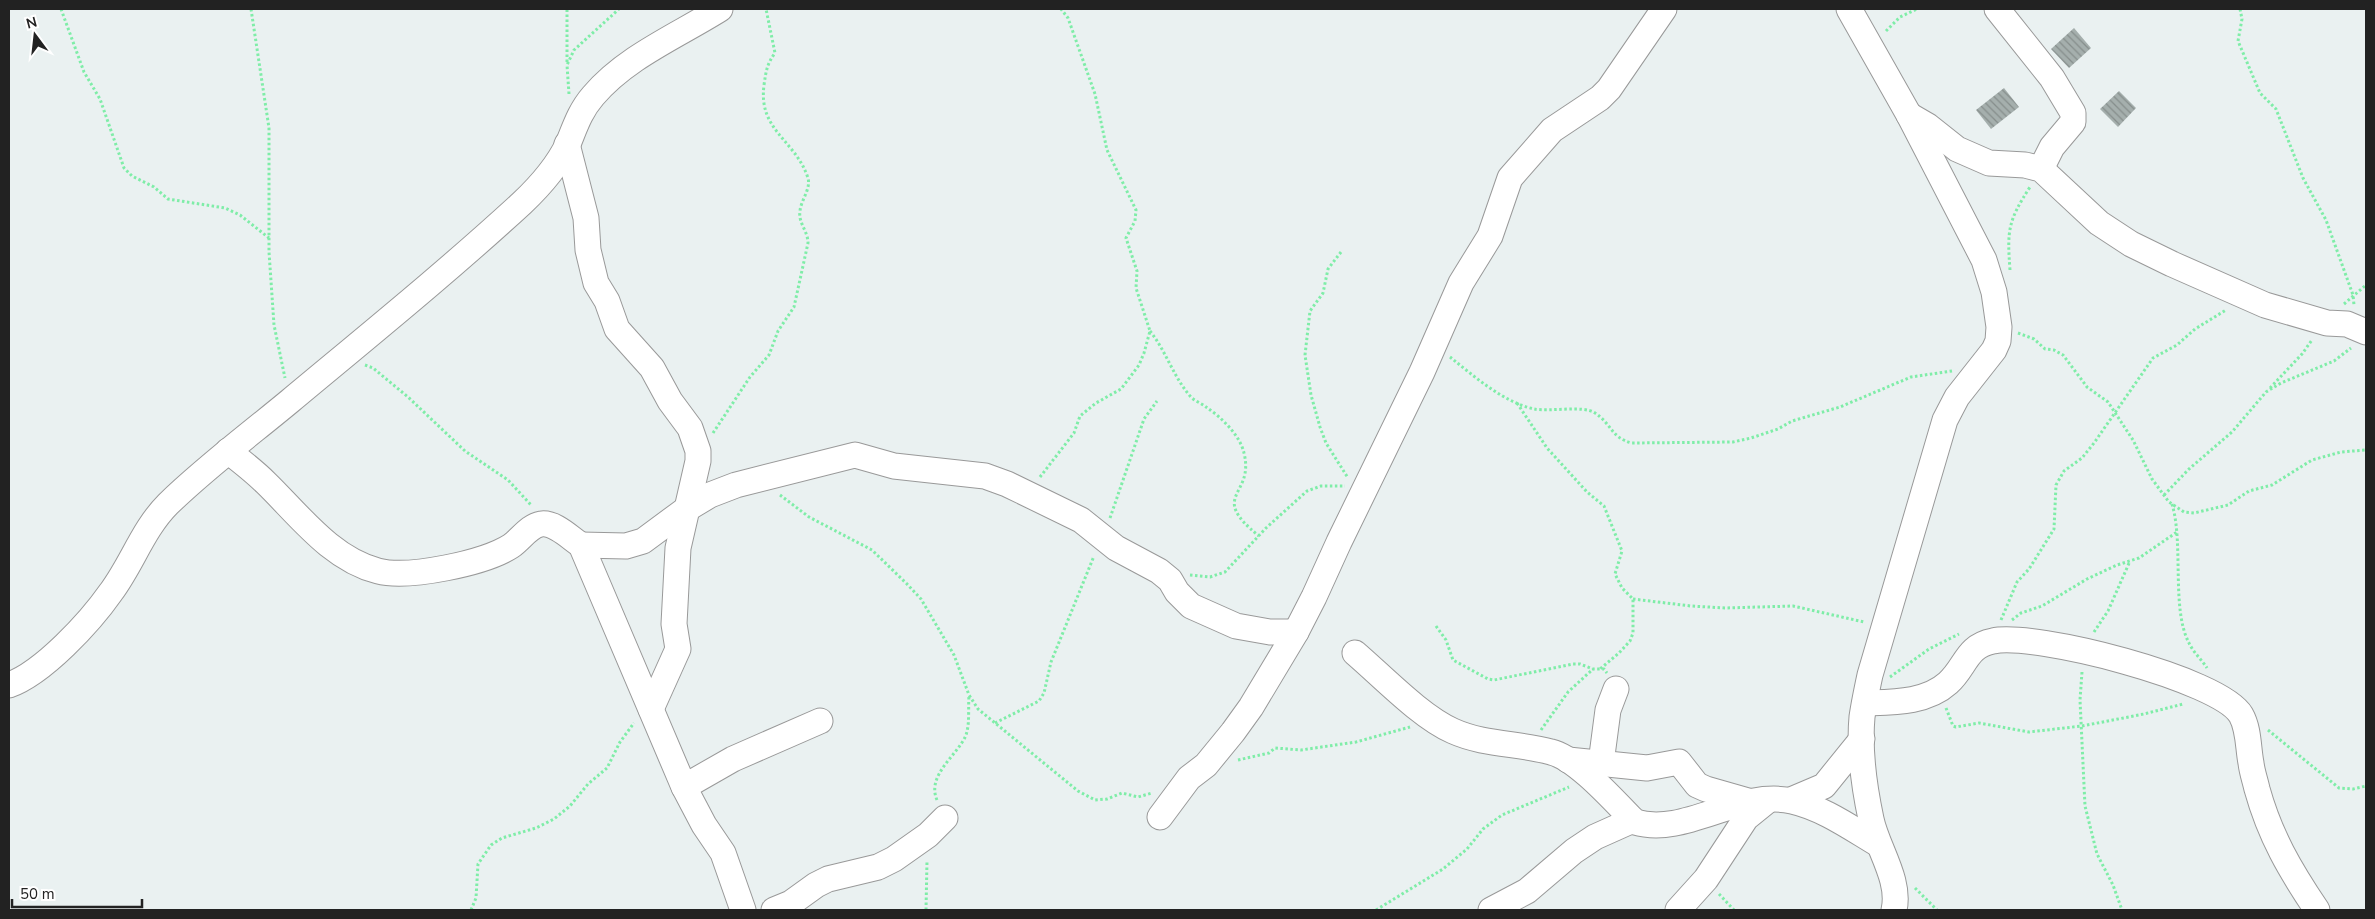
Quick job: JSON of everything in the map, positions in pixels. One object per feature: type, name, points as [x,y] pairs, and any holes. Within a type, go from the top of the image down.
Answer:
[{"type":"street","points":[[9,685],[36,669],[71,639],[112,592],[152,523],[178,494],[409,303],[524,201],[552,172],[567,144],[577,118],[591,98],[623,67],[720,9]]},
{"type":"street","points":[[1160,817],[1185,783],[1206,765],[1233,732],[1251,707],[1296,632],[1434,345],[1461,283],[1493,231],[1510,178],[1552,130],[1600,98],[1609,89],[1664,9]]},
{"type":"street","points":[[1850,9],[1984,260],[1994,292],[1999,327],[1998,341],[1994,350],[1957,397],[1945,420],[1883,629],[1866,696],[1861,753],[1871,819],[1878,844],[1892,878],[1896,902],[1894,910]]},
{"type":"street","points":[[1997,9],[2052,78],[2073,113],[2073,122],[2052,147],[2041,169]]},
{"type":"street","points":[[1908,115],[1928,126],[1957,148],[1981,159],[1989,162],[2025,165],[2041,169],[2099,223],[2131,244],[2265,304],[2327,324],[2347,324],[2361,330]]},
{"type":"street","points":[[567,144],[586,218],[588,250],[596,283],[607,301],[617,329],[652,368],[696,441],[698,461],[685,510],[678,548],[674,624],[678,649],[650,706]]},
{"type":"street","points":[[228,451],[264,480],[320,537],[343,556],[378,572],[400,574],[437,569],[484,559],[511,546],[531,528],[541,524],[551,524],[581,545],[684,786],[704,826],[723,853],[743,910]]},
{"type":"street","points":[[581,545],[626,546],[643,541],[685,510],[710,495],[749,482],[855,455],[894,466],[985,476],[1081,520],[1102,537],[1165,576],[1170,580],[1185,602],[1236,626],[1270,632],[1296,632]]},
{"type":"street","points":[[1866,696],[1900,702],[1927,696],[1958,673],[1978,645],[1995,640],[2077,650],[2187,680],[2218,694],[2234,705],[2242,716],[2251,765],[2266,817],[2289,869],[2317,910]]},
{"type":"street","points":[[1355,652],[1437,723],[1455,732],[1480,740],[1552,752],[1595,771],[1646,768],[1679,762],[1697,785],[1706,790],[1809,806],[1878,844]]},
{"type":"street","points":[[1616,689],[1608,710],[1595,771],[1632,820],[1648,826],[1666,824],[1734,804],[1770,801],[1824,786],[1862,739]]},
{"type":"street","points":[[684,786],[733,759],[820,721]]},
{"type":"street","points":[[1678,910],[1706,879],[1746,818],[1770,801]]},
{"type":"street","points":[[1500,908],[1527,891],[1574,851],[1595,837],[1632,820]]},
{"type":"street","points":[[774,910],[791,903],[828,879],[878,867],[902,854],[936,827]]},
{"type":"path","points":[[61,9],[84,72],[100,99],[124,168],[132,176],[154,187],[168,199],[225,208],[240,215],[270,238]]},
{"type":"path","points":[[251,9],[269,128],[270,238],[274,325],[290,401]]},
{"type":"path","points":[[568,9],[567,65],[569,100],[577,118]]},
{"type":"path","points":[[567,65],[574,50],[619,9]]},
{"type":"path","points":[[710,440],[720,420],[769,355],[778,331],[794,307],[808,243],[808,236],[800,220],[800,210],[808,179],[791,148],[768,120],[762,99],[766,69],[775,53],[766,9]]},
{"type":"path","points":[[1061,9],[1068,18],[1095,94],[1107,150],[1136,210],[1135,222],[1126,238],[1138,271],[1136,288],[1150,331],[1160,344],[1168,364],[1191,398],[1208,408],[1237,436],[1244,453],[1246,474],[1234,498],[1235,512],[1244,524],[1259,536]]},
{"type":"path","points":[[1872,48],[1900,17],[1917,9]]},
{"type":"path","points":[[2240,9],[2242,19],[2238,41],[2244,57],[2260,92],[2276,109],[2303,178],[2326,220],[2353,295],[2361,330],[2350,349],[2334,360],[2281,383],[2266,392]]},
{"type":"path","points":[[2011,276],[2008,239],[2010,221],[2041,169]]},
{"type":"path","points":[[1165,576],[1182,574],[1200,578],[1225,572],[1259,536],[1307,491],[1321,486],[1330,487],[1338,485],[1350,489],[1348,478],[1326,443],[1320,427],[1311,395],[1305,355],[1310,311],[1323,293],[1328,270],[1341,252]]},
{"type":"path","points":[[2353,295],[2366,285]]},
{"type":"path","points":[[2001,620],[2018,582],[2029,569],[2054,529],[2056,485],[2064,471],[2082,458],[2094,443],[2153,358],[2178,345],[2195,329],[2232,306],[2243,295]]},
{"type":"path","points":[[2164,495],[2188,469],[2232,432],[2327,324]]},
{"type":"path","points":[[1027,494],[1074,433],[1080,416],[1096,403],[1121,389],[1130,378],[1144,353],[1150,331]]},
{"type":"path","points":[[1998,341],[2013,331],[2034,339],[2045,349],[2054,350],[2063,355],[2087,387],[2108,402],[2133,440],[2152,479],[2172,504],[2184,512],[2194,513],[2228,505],[2248,491],[2272,485],[2312,460],[2342,452],[2366,450]]},
{"type":"path","points":[[1434,345],[1481,382],[1516,403],[1535,409],[1594,412],[1608,424],[1621,441],[1632,444],[1733,442],[1778,429],[1792,421],[1840,408],[1911,376],[1978,369]]},
{"type":"path","points":[[335,363],[362,364],[373,368],[431,416],[465,450],[508,480],[523,498],[551,524]]},
{"type":"path","points":[[995,723],[1039,701],[1044,693],[1054,654],[1120,490],[1127,463],[1144,419],[1157,401]]},
{"type":"path","points":[[1516,403],[1548,448],[1587,492],[1604,506],[1622,551],[1616,566],[1617,581],[1633,599],[1633,633],[1630,641],[1600,669]]},
{"type":"path","points":[[749,482],[790,500],[809,517],[864,545],[888,564],[921,599],[954,655],[969,695],[978,709],[1078,791],[1095,800],[1107,799],[1122,794],[1138,797],[1157,790]]},
{"type":"path","points":[[2172,504],[2178,531],[2182,618],[2189,643],[2209,670]]},
{"type":"path","points":[[1993,622],[2042,606],[2087,579],[2139,558],[2178,531]]},
{"type":"path","points":[[2122,910],[2113,884],[2097,854],[2087,814],[2077,650],[2100,625],[2116,596],[2130,561]]},
{"type":"path","points":[[1633,599],[1725,608],[1792,606],[1859,621],[1883,629]]},
{"type":"path","points":[[2010,623],[2021,613]]},
{"type":"path","points":[[1436,626],[1446,640],[1453,660],[1488,679],[1510,678],[1580,664],[1593,669],[1604,669],[1613,680],[1616,689]]},
{"type":"path","points":[[1866,696],[1930,649],[1962,633]]},
{"type":"path","points":[[1527,748],[1568,692],[1593,669]]},
{"type":"path","points":[[1940,688],[1953,726],[1980,723],[2029,732],[2082,726],[2144,714],[2218,694]]},
{"type":"path","points":[[926,910],[936,827],[945,811],[936,796],[937,780],[965,737],[968,727],[969,695]]},
{"type":"path","points":[[471,910],[476,898],[478,864],[491,845],[502,838],[542,825],[554,819],[570,806],[588,784],[607,768],[620,742],[650,706]]},
{"type":"path","points":[[2242,716],[2270,732],[2339,788],[2353,789],[2366,786]]},
{"type":"path","points":[[1236,760],[1268,753],[1275,748],[1301,750],[1356,742],[1403,729],[1437,723]]},
{"type":"path","points":[[1376,910],[1443,869],[1468,849],[1483,829],[1502,815],[1595,771]]},
{"type":"building","points":[[2074,28],[2091,48],[2069,68],[2051,49]]},
{"type":"building","points":[[2004,88],[2019,107],[1991,129],[1976,110]]},
{"type":"building","points":[[2119,91],[2136,108],[2118,127],[2100,109]]}]
